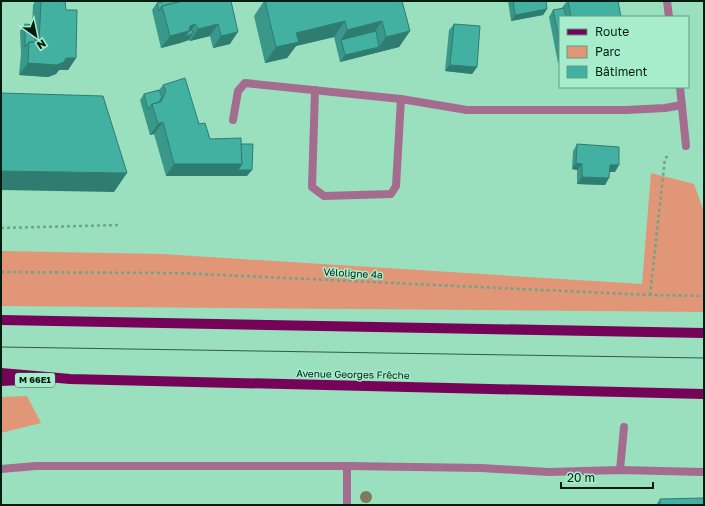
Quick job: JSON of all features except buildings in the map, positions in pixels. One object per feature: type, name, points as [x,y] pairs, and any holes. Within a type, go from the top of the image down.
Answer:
[{"type":"main road","points":[[1,320],[704,333]]},
{"type":"main road","name":"Avenue Georges Frêche","points":[[1,372],[70,379],[704,394]]},
{"type":"main road","name":"M 66E1","points":[[1,380],[70,379]]},
{"type":"street","points":[[667,1],[669,16]]},
{"type":"street","points":[[233,120],[238,90],[245,83],[401,99],[467,110],[626,110],[665,108],[682,105]]},
{"type":"street","points":[[680,88],[686,146]]},
{"type":"street","points":[[315,90],[312,187],[324,196],[390,194],[396,186],[401,99]]},
{"type":"street","points":[[620,470],[624,427]]},
{"type":"street","points":[[1,469],[36,466],[347,466],[481,468],[549,472],[620,470],[704,472]]},
{"type":"street","points":[[347,466],[347,505]]},
{"type":"path","points":[[650,295],[665,158],[686,146]]},
{"type":"path","points":[[1,228],[120,225]]},
{"type":"path","name":"Véloligne 4a","points":[[1,272],[178,273],[650,295],[704,296]]},
{"type":"green space","points":[[651,173],[694,184],[704,212],[704,312],[1,306],[1,251],[162,254],[642,284]]},
{"type":"green space","points":[[27,396],[41,423],[1,433],[1,397]]},
{"type":"tram line","points":[[1,347],[704,358]]}]
